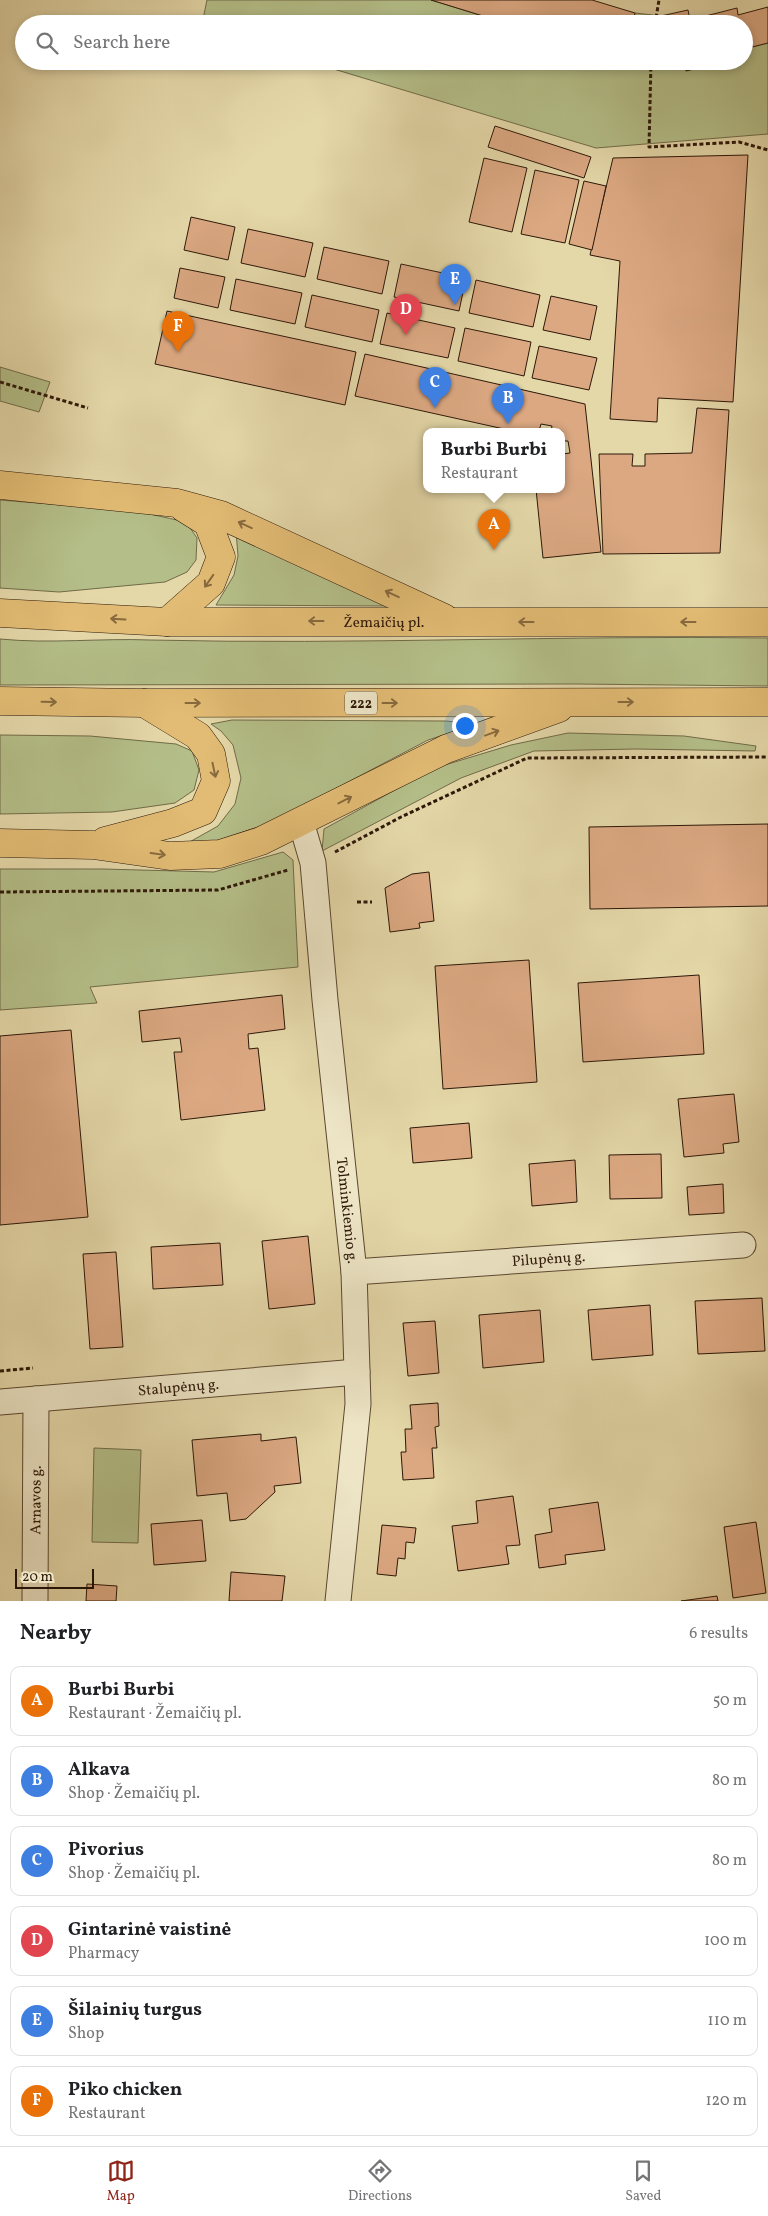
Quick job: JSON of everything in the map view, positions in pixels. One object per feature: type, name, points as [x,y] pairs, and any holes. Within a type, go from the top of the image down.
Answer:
[{"type":"main road","points":[[0,485],[177,503],[222,515],[452,621]]},
{"type":"main road","points":[[167,622],[211,582],[221,557],[208,524],[177,503]]},
{"type":"main road","name":"Žemaičių pl.","points":[[0,613],[167,622],[768,622]]},
{"type":"main road","name":"222","points":[[0,701],[144,703],[768,702]]},
{"type":"main road","points":[[0,843],[93,845],[170,856],[220,854],[261,841],[446,749],[577,702]]},
{"type":"main road","points":[[93,845],[173,823],[203,811],[216,781],[211,754],[198,736],[144,703]]},
{"type":"street","name":"Tolminkiemio g.","points":[[301,822],[314,863],[325,1000],[354,1272],[358,1404],[338,1601]]},
{"type":"street","name":"Pilupėnų g.","points":[[354,1272],[743,1245]]},
{"type":"street","name":"Stalupėnų g.","points":[[0,1402],[357,1372]]},
{"type":"street","name":"Arnavos g.","points":[[35,1601],[36,1399]]},
{"type":"path","points":[[656,15],[658,0]]},
{"type":"path","points":[[651,70],[649,147],[739,142],[768,150]]},
{"type":"path","points":[[0,382],[88,408]]},
{"type":"path","points":[[0,892],[218,890],[314,863],[400,817],[527,758],[768,757]]},
{"type":"path","points":[[357,902],[372,902]]},
{"type":"path","points":[[0,1371],[34,1368]]},
{"type":"green space","points":[[207,0],[431,0],[480,15],[204,15]]},
{"type":"green space","points":[[635,13],[652,15],[634,15]]},
{"type":"green space","points":[[768,43],[768,134],[596,148],[337,70],[753,70],[753,47]]},
{"type":"green space","points":[[0,367],[50,382],[39,412],[0,401]]},
{"type":"green space","points":[[0,500],[136,511],[186,522],[197,538],[196,560],[187,572],[165,582],[59,592],[0,588]]},
{"type":"green space","points":[[236,531],[388,606],[216,605],[234,575],[238,556]]},
{"type":"green space","points":[[768,638],[768,686],[576,684],[0,685],[0,639],[38,641],[304,641]]},
{"type":"green space","points":[[232,720],[446,721],[477,724],[428,740],[270,823],[201,846],[186,844],[218,826],[235,804],[241,778],[233,745],[221,731],[211,724]]},
{"type":"green space","points":[[568,733],[684,736],[756,746],[755,751],[636,749],[534,751],[461,778],[322,851],[324,829],[435,768],[511,745]]},
{"type":"green space","points":[[0,735],[90,736],[176,744],[192,751],[199,770],[194,790],[175,803],[112,812],[0,814]]},
{"type":"green space","points":[[283,852],[293,860],[298,967],[90,987],[97,1003],[0,1010],[0,869],[214,872]]},
{"type":"green space","points":[[94,1448],[141,1450],[138,1543],[92,1542]]},
{"type":"building","points":[[431,0],[592,0],[635,13],[634,15],[480,15]]},
{"type":"building","points":[[768,7],[768,43],[753,47],[753,15],[738,15]]},
{"type":"building","points":[[737,8],[738,15],[710,15]]},
{"type":"building","points":[[688,10],[689,15],[666,15]]},
{"type":"building","points":[[495,126],[591,157],[584,178],[488,147]]},
{"type":"building","points":[[748,155],[733,402],[658,398],[657,422],[610,419],[620,261],[590,255],[613,158]]},
{"type":"building","points":[[484,158],[527,168],[512,232],[469,222]]},
{"type":"building","points":[[535,170],[579,180],[565,243],[521,234]]},
{"type":"building","points":[[584,181],[606,186],[592,250],[569,244]]},
{"type":"building","points":[[191,217],[235,227],[228,260],[184,250]]},
{"type":"building","points":[[248,229],[313,243],[305,277],[241,263]]},
{"type":"building","points":[[324,247],[389,261],[382,294],[317,279]]},
{"type":"building","points":[[401,264],[466,278],[459,311],[394,297]]},
{"type":"building","points":[[180,268],[225,277],[218,308],[174,298]]},
{"type":"building","points":[[236,279],[302,293],[295,324],[230,310]]},
{"type":"building","points":[[476,280],[540,295],[533,327],[469,313]]},
{"type":"building","points":[[312,295],[379,310],[372,342],[305,327]]},
{"type":"building","points":[[551,296],[597,306],[590,340],[543,330]]},
{"type":"building","points":[[167,311],[356,352],[345,405],[155,364]]},
{"type":"building","points":[[387,313],[455,328],[448,358],[380,344]]},
{"type":"building","points":[[465,328],[531,342],[524,376],[458,361]]},
{"type":"building","points":[[539,346],[597,358],[589,390],[532,378]]},
{"type":"building","points":[[365,354],[585,404],[601,552],[543,558],[536,493],[565,493],[565,454],[570,453],[568,441],[565,441],[565,428],[552,428],[552,426],[541,424],[540,428],[499,428],[355,396]]},
{"type":"building","points":[[697,408],[729,410],[720,553],[603,554],[599,454],[633,454],[632,466],[645,466],[645,454],[692,453]]},
{"type":"building","points":[[768,824],[768,906],[590,909],[589,827]]},
{"type":"building","points":[[429,872],[434,921],[419,923],[420,928],[390,932],[385,888],[412,874]]},
{"type":"building","points":[[529,960],[537,1082],[443,1089],[435,966]]},
{"type":"building","points":[[699,975],[704,1054],[583,1062],[578,983]]},
{"type":"building","points":[[282,995],[285,1029],[248,1034],[249,1049],[258,1048],[265,1110],[181,1120],[174,1052],[182,1052],[180,1038],[142,1042],[139,1011]]},
{"type":"building","points":[[71,1030],[88,1217],[0,1225],[0,1036]]},
{"type":"building","points":[[734,1094],[739,1142],[723,1144],[724,1153],[684,1157],[678,1099]]},
{"type":"building","points":[[469,1123],[472,1158],[413,1163],[410,1128]]},
{"type":"building","points":[[661,1154],[662,1198],[610,1199],[609,1155]]},
{"type":"building","points":[[575,1160],[577,1202],[532,1206],[529,1164]]},
{"type":"building","points":[[723,1184],[724,1213],[689,1215],[687,1187]]},
{"type":"building","points":[[308,1236],[315,1304],[269,1309],[262,1241]]},
{"type":"building","points":[[220,1243],[223,1285],[153,1289],[151,1247]]},
{"type":"building","points":[[116,1252],[123,1347],[90,1349],[83,1254]]},
{"type":"building","points":[[762,1298],[765,1351],[698,1354],[695,1301]]},
{"type":"building","points":[[650,1305],[653,1355],[592,1360],[588,1310]]},
{"type":"building","points":[[540,1310],[544,1362],[483,1368],[479,1315]]},
{"type":"building","points":[[435,1321],[439,1373],[408,1376],[403,1323]]},
{"type":"building","points":[[438,1403],[439,1426],[435,1427],[437,1448],[432,1448],[434,1478],[403,1480],[401,1452],[406,1452],[405,1429],[412,1429],[410,1405]]},
{"type":"building","points":[[261,1434],[261,1441],[296,1437],[301,1483],[274,1486],[275,1492],[246,1519],[230,1521],[227,1493],[197,1496],[192,1440]]},
{"type":"building","points":[[513,1496],[520,1545],[506,1546],[509,1564],[458,1571],[452,1526],[478,1523],[476,1501]]},
{"type":"building","points":[[598,1502],[605,1550],[565,1555],[566,1564],[539,1568],[535,1535],[552,1532],[549,1509]]},
{"type":"building","points":[[202,1520],[206,1561],[154,1565],[151,1524]]},
{"type":"building","points":[[756,1522],[766,1593],[733,1598],[724,1527]]},
{"type":"building","points":[[382,1525],[416,1528],[414,1543],[406,1542],[405,1559],[398,1558],[396,1576],[377,1574]]},
{"type":"building","points":[[231,1572],[285,1576],[282,1601],[229,1601]]},
{"type":"building","points":[[87,1584],[117,1586],[116,1601],[86,1601]]},
{"type":"building","points":[[717,1596],[718,1601],[681,1601]]},
{"type":"place","name":"Šilainių turgus","points":[[455,305]]},
{"type":"place","name":"Gintarinė vaistinė","points":[[406,335]]},
{"type":"place","name":"Piko chicken","points":[[178,352]]},
{"type":"place","name":"Pivorius","points":[[435,408]]},
{"type":"place","name":"Alkava","points":[[508,424]]},
{"type":"place","name":"Burbi Burbi","points":[[494,550]]}]
